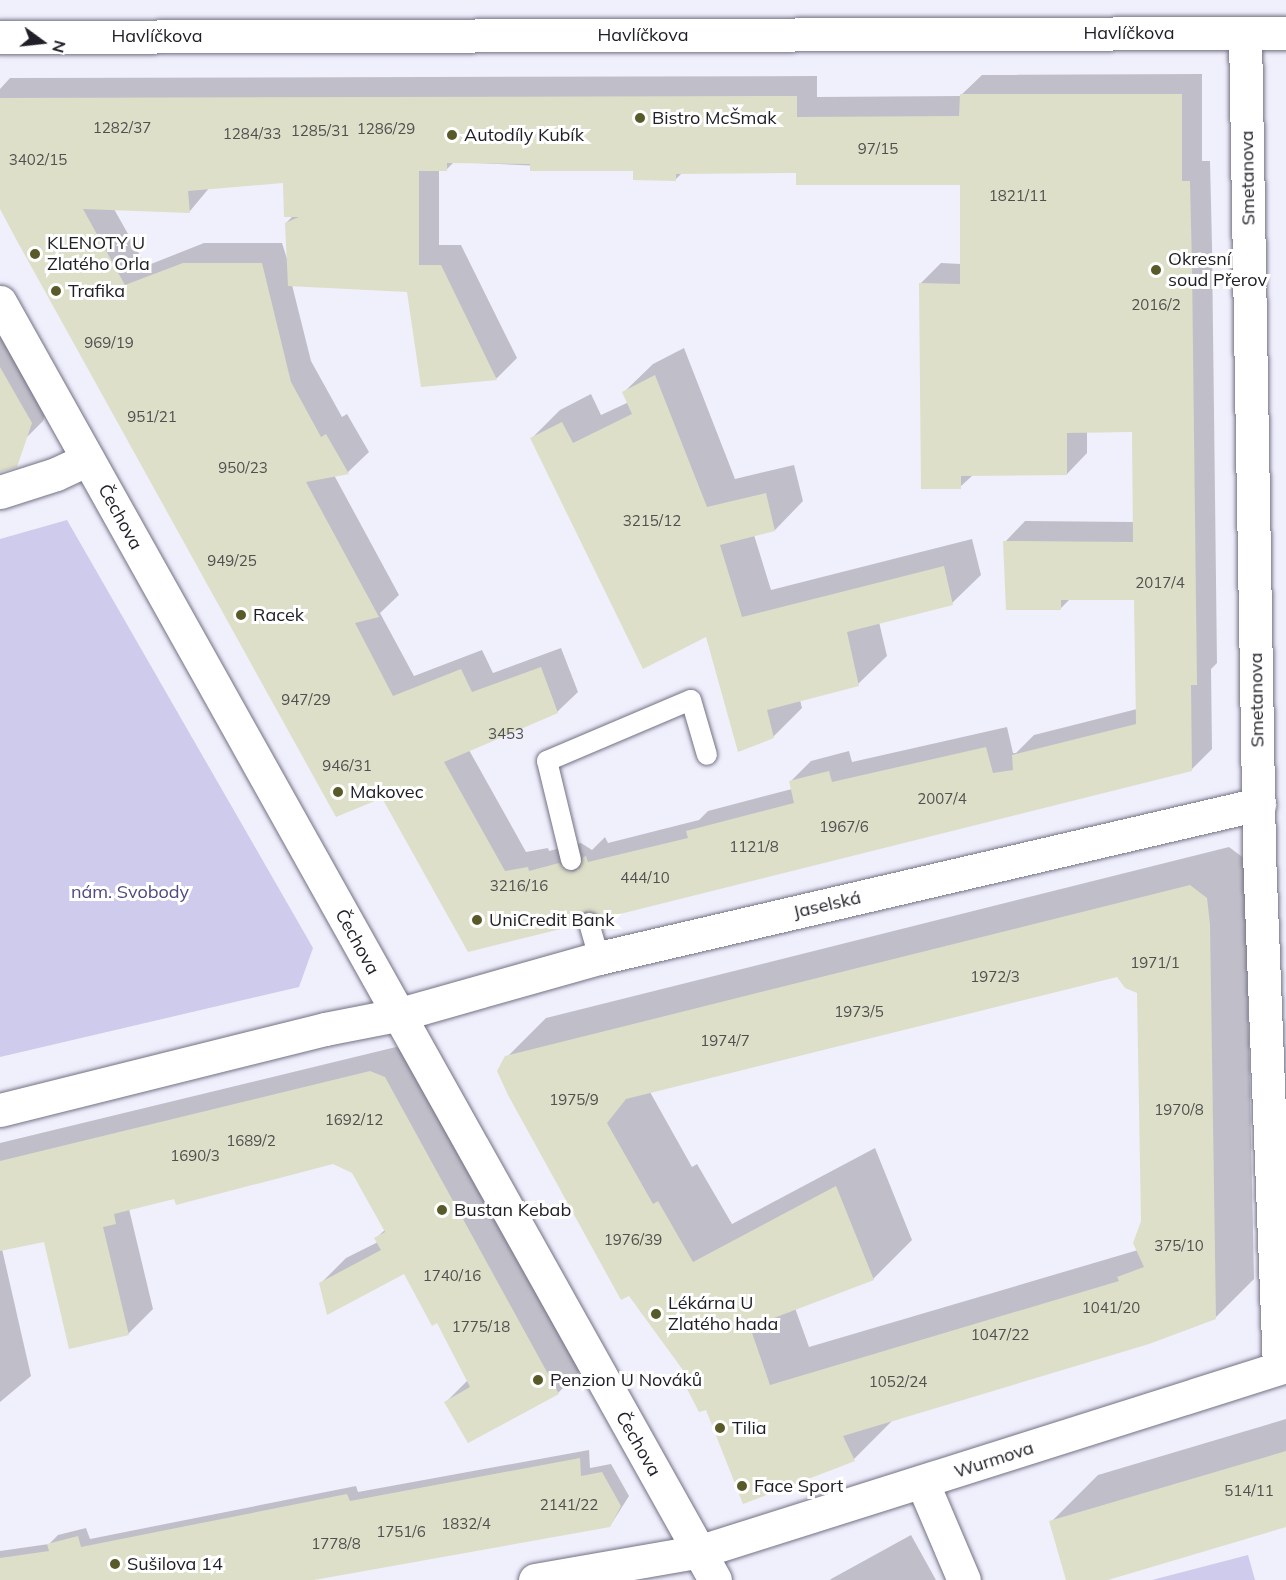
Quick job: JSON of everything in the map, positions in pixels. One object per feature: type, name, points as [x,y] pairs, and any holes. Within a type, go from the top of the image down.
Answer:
[{"type":"street","name":"Smetanova","points":[[1245,33],[1258,804],[1283,1366]]},
{"type":"street","name":"Havlíčkova","points":[[0,37],[1286,33]]},
{"type":"street","name":"Čechova","points":[[0,302],[397,1015],[701,1551],[715,1580]]},
{"type":"street","points":[[0,492],[56,474],[88,459]]},
{"type":"street","name":"Jaselská","points":[[397,1015],[599,958],[1258,804]]},
{"type":"street","points":[[0,1110],[325,1029],[397,1015]]},
{"type":"street","name":"Wurmova","points":[[535,1580],[701,1551],[922,1484],[1283,1366]]},
{"type":"street","points":[[922,1484],[964,1580]]},
{"type":"lane","points":[[571,860],[547,761],[691,700],[707,755]]},
{"type":"lane","points":[[589,922],[599,958]]},
{"type":"green space","name":"nám. Svobody","points":[[67,520],[313,948],[299,987],[0,1057],[0,539]]},
{"type":"green space","points":[[1248,1555],[1255,1580],[1152,1580]]},
{"type":"building","points":[[960,94],[1182,94],[1182,181],[1190,181],[1192,266],[1197,685],[1191,685],[1192,771],[600,919],[586,911],[580,915],[577,925],[468,952],[382,798],[336,817],[16,239],[0,209],[0,98],[797,96],[797,117],[959,116]],"holes":[[[447,163],[530,164],[530,171],[633,171],[633,180],[676,181],[676,174],[796,173],[796,185],[960,185],[960,284],[919,283],[921,489],[961,489],[961,476],[1067,475],[1067,433],[1132,432],[1133,542],[1003,541],[1006,610],[1061,610],[1061,600],[1134,600],[1136,724],[1012,755],[1013,770],[993,773],[986,747],[832,782],[829,771],[789,781],[794,803],[686,831],[688,838],[588,862],[586,856],[583,857],[580,868],[573,872],[559,863],[529,871],[528,867],[505,871],[444,762],[558,713],[541,667],[472,692],[461,669],[393,696],[355,623],[379,617],[306,482],[349,474],[326,434],[321,437],[291,382],[262,263],[183,263],[125,285],[83,209],[190,213],[188,191],[283,183],[284,217],[299,217],[285,223],[288,286],[407,292],[421,387],[497,380],[441,265],[419,265],[419,171],[447,171]]]},
{"type":"building","points":[[0,367],[32,423],[17,467],[0,472]]},
{"type":"building","points":[[655,375],[707,507],[766,493],[775,531],[720,545],[742,617],[944,566],[953,605],[847,632],[859,686],[767,710],[774,738],[738,752],[706,637],[643,669],[530,438],[562,422],[573,443],[632,414],[622,392]]},
{"type":"building","points":[[1190,885],[1207,898],[1210,924],[1216,1319],[1149,1344],[843,1436],[855,1461],[743,1504],[706,1410],[699,1412],[683,1381],[688,1377],[629,1296],[621,1300],[508,1095],[497,1071],[505,1056]],"holes":[[[1117,977],[1125,988],[1137,993],[1141,1221],[1133,1243],[1144,1267],[1117,1277],[1119,1281],[770,1385],[750,1327],[874,1280],[836,1186],[693,1262],[658,1201],[653,1204],[607,1123],[626,1099]]]},
{"type":"building","points":[[370,1071],[385,1077],[559,1394],[468,1443],[444,1402],[470,1387],[437,1323],[432,1326],[404,1274],[327,1315],[319,1283],[381,1250],[374,1238],[385,1232],[352,1173],[333,1164],[176,1205],[174,1199],[114,1214],[116,1224],[103,1227],[129,1335],[69,1349],[44,1242],[0,1251],[0,1161]]},
{"type":"building","points":[[1286,1451],[1286,1527],[1108,1580],[1066,1580],[1049,1521]]},
{"type":"building","points":[[580,1458],[581,1476],[602,1472],[621,1506],[610,1527],[314,1580],[0,1580],[0,1558],[49,1551],[47,1544],[78,1536],[81,1547],[347,1494],[350,1501]]},
{"type":"place","name":"Bistro McŠmak","points":[[640,118]]},
{"type":"place","name":"Autodíly Kubík","points":[[452,135]]},
{"type":"place","name":"KLENOTY U Zlatého Orla","points":[[35,254]]},
{"type":"place","name":"Okresní soud Přerov","points":[[1156,270]]},
{"type":"place","name":"Trafika","points":[[56,291]]},
{"type":"place","name":"Racek","points":[[241,615]]},
{"type":"place","name":"Makovec","points":[[338,792]]},
{"type":"place","name":"UniCredit Bank","points":[[477,920]]},
{"type":"place","name":"Bustan Kebab","points":[[442,1210]]},
{"type":"place","name":"Lékárna U Zlatého hada","points":[[656,1314]]},
{"type":"place","name":"Penzion U Nováků","points":[[538,1380]]},
{"type":"place","name":"Tilia","points":[[720,1428]]},
{"type":"place","name":"Face Sport","points":[[742,1486]]},
{"type":"place","name":"Sušilova 14","points":[[115,1564]]}]
